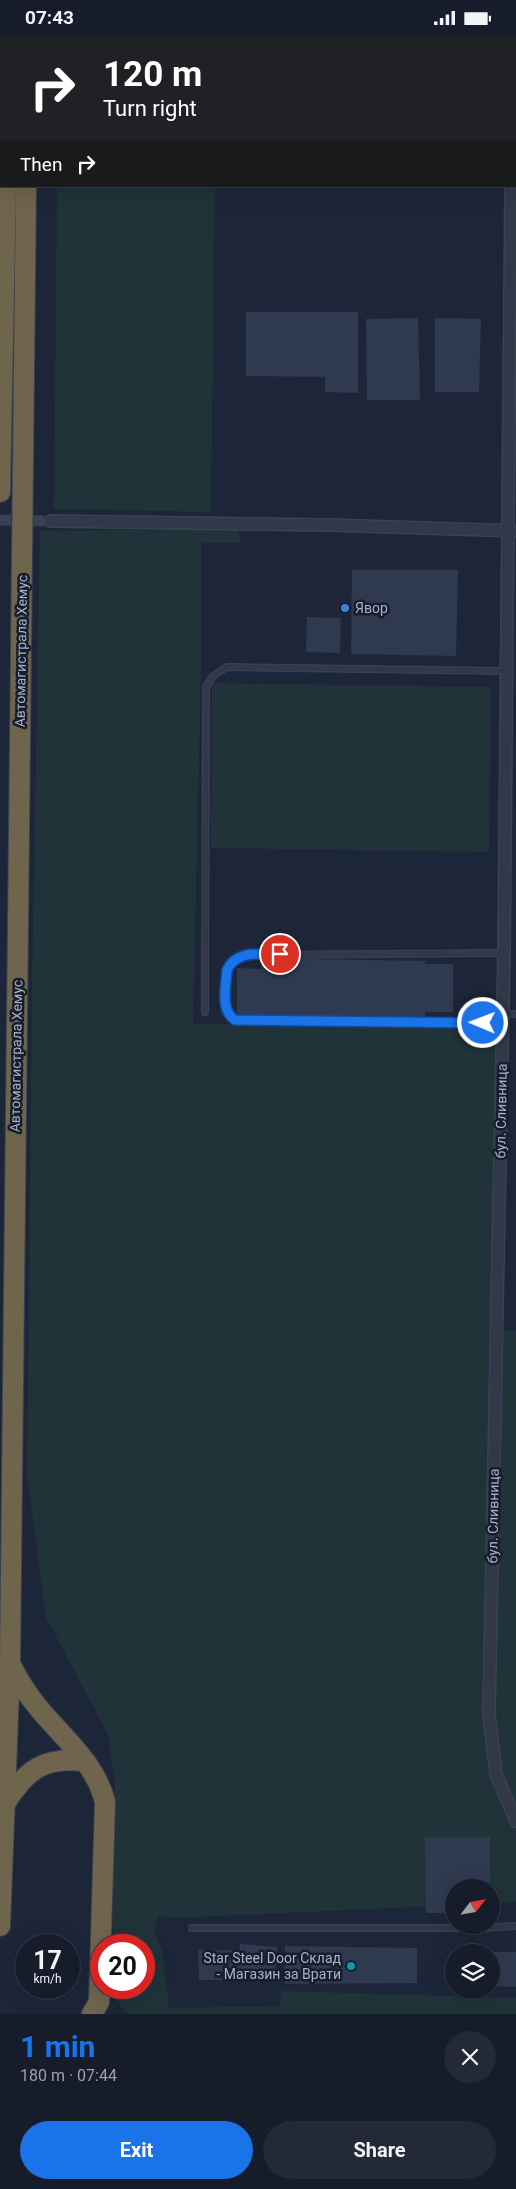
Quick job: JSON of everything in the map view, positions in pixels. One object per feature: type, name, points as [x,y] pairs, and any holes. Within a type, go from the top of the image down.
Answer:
[{"type":"highway","points":[[0,491],[6,187]]},
{"type":"highway","name":"Автомагистрала Хемус","points":[[0,1926],[10,1664],[26,187]]},
{"type":"highway","points":[[10,1664],[23,1687],[37,1706],[94,1773],[102,1787],[105,1802],[99,2010]]},
{"type":"highway","points":[[6,1802],[17,1784],[34,1770],[53,1761],[84,1761]]},
{"type":"street","name":"бул. Сливница","points":[[511,187],[512,531],[507,671],[504,953],[489,1714],[496,1775],[516,1821]]},
{"type":"street","points":[[50,521],[329,525],[512,531]]},
{"type":"lane","points":[[205,1012],[206,687],[213,676],[227,667],[507,671]]},
{"type":"lane","points":[[504,953],[243,955],[235,959],[227,970],[225,1010],[235,1020],[502,1018],[516,1014]]},
{"type":"lane","points":[[192,1927],[484,1928],[516,1926]]},
{"type":"shaded area","points":[[57,187],[215,187],[211,512],[54,509]]},
{"type":"shaded area","points":[[238,528],[241,543],[201,543],[201,671],[193,1024],[498,1029],[498,1331],[516,1331],[516,1902],[500,1903],[500,1879],[445,1879],[445,1905],[179,1918],[158,1916],[154,1931],[162,1951],[169,2008],[279,2006],[282,1991],[445,1996],[445,1999],[516,1998],[516,2014],[128,2014],[119,2003],[118,1999],[155,1999],[155,1934],[114,1934],[111,1835],[115,1783],[108,1735],[46,1617],[27,1475],[32,982],[40,531]]},
{"type":"shaded area","points":[[212,683],[491,687],[489,852],[211,848]]},
{"type":"building","points":[[246,312],[358,312],[358,393],[325,392],[325,377],[246,376]]},
{"type":"building","points":[[418,318],[420,400],[367,400],[366,319]]},
{"type":"building","points":[[435,318],[481,319],[479,392],[435,392]]},
{"type":"building","points":[[352,570],[458,570],[456,656],[351,654]]},
{"type":"building","points":[[307,617],[341,618],[340,653],[306,652]]},
{"type":"building","points":[[261,958],[425,961],[425,964],[453,964],[453,1012],[425,1012],[425,1019],[237,1017],[237,968],[261,969]]},
{"type":"building","points":[[425,1837],[490,1837],[490,1879],[445,1879],[445,1913],[426,1913]]},
{"type":"building","points":[[240,1944],[277,1947],[275,1980],[199,1980],[198,1950],[240,1950]]},
{"type":"building","name":"Star Steel Door Склад - Магазин за Врати","points":[[285,1946],[417,1948],[417,1983],[285,1984]]},
{"type":"building","points":[[500,1952],[516,1952],[516,1987],[500,1986]]},
{"type":"tunnel","points":[[0,520],[50,521]]},
{"type":"place","name":"Явор","points":[[345,608]]},
{"type":"place","name":"Star Steel Door Склад - Магазин за Врати","points":[[351,1966]]},
{"type":"route","points":[[280,954],[243,955],[235,959],[230,965],[227,970],[225,1010],[231,1018],[235,1020],[483,1023]]}]
